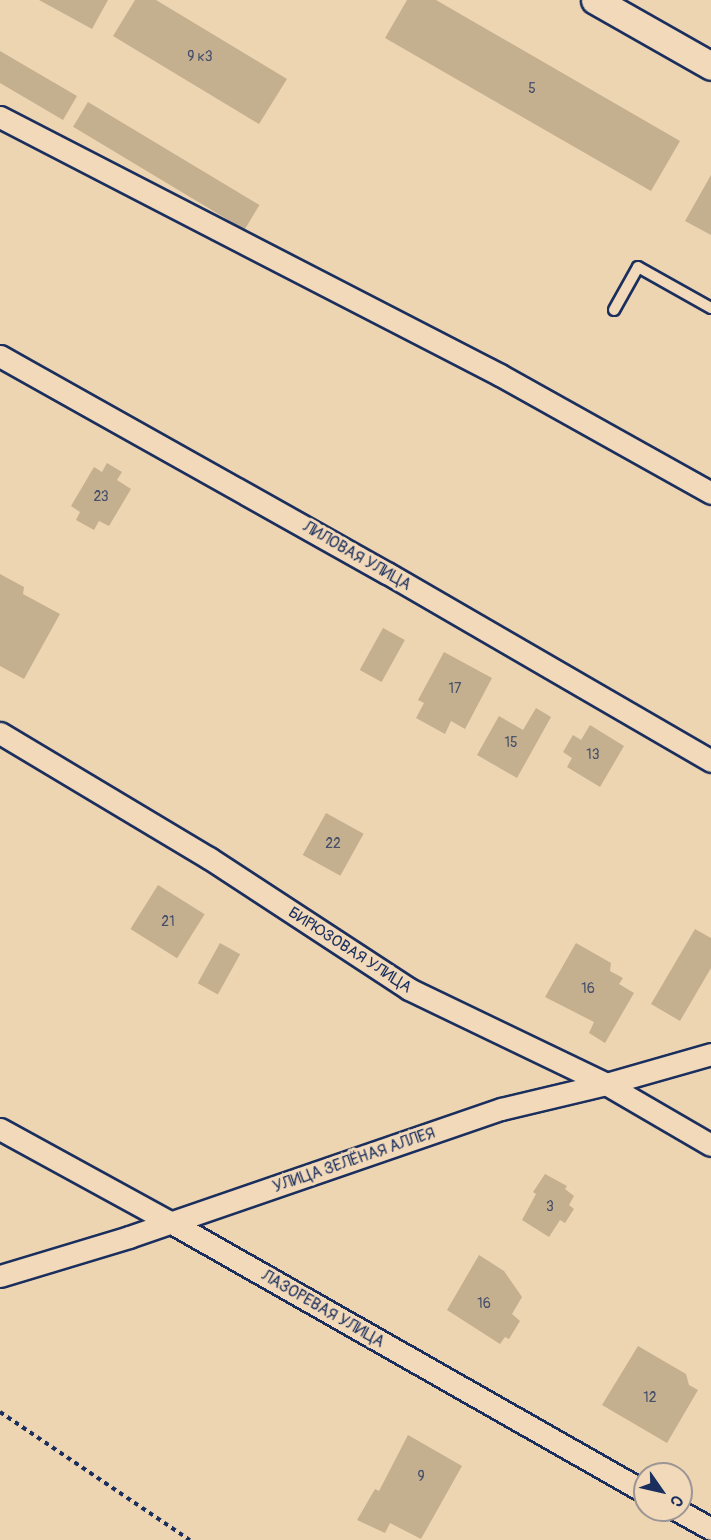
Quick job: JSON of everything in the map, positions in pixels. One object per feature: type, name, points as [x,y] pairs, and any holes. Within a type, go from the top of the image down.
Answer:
[{"type":"street","points":[[594,0],[711,66]]},
{"type":"street","points":[[0,117],[500,375],[711,493]]},
{"type":"street","name":"ЛИЛОВАЯ УЛИЦА","points":[[0,356],[356,556],[711,761]]},
{"type":"street","name":"БИРЮЗОВАЯ УЛИЦА","points":[[0,733],[209,858],[409,989],[606,1084],[711,1145]]},
{"type":"street","name":"УЛИЦА ЗЕЛЁНАЯ АЛЛЕЯ","points":[[0,1276],[172,1223],[501,1109],[606,1084],[711,1054]]},
{"type":"street","name":"ЛАЗОРЕВАЯ УЛИЦА","points":[[0,1129],[172,1223],[633,1485]]},
{"type":"street","points":[[693,1519],[711,1529]]},
{"type":"lane","points":[[614,310],[638,267],[711,308]]},
{"type":"path","points":[[0,1412],[190,1540]]},
{"type":"building","points":[[39,0],[108,0],[92,29]]},
{"type":"building","points":[[135,0],[156,0],[287,79],[259,124],[113,36]]},
{"type":"building","points":[[407,0],[436,0],[680,141],[651,191],[385,38]]},
{"type":"building","points":[[0,51],[77,96],[63,120],[0,83]]},
{"type":"building","points":[[88,102],[259,205],[244,230],[73,127]]},
{"type":"building","points":[[711,175],[711,235],[685,221]]},
{"type":"building","points":[[107,463],[122,472],[117,480],[131,489],[109,526],[99,521],[94,530],[76,520],[80,512],[71,506],[94,467],[102,472]]},
{"type":"building","points":[[0,574],[24,587],[23,594],[60,614],[24,679],[0,666]]},
{"type":"building","points":[[383,628],[405,640],[382,682],[360,670]]},
{"type":"building","points":[[444,652],[492,678],[465,729],[451,721],[445,734],[416,718],[424,703],[418,700]]},
{"type":"building","points":[[536,708],[551,717],[517,778],[477,755],[499,716],[523,730]]},
{"type":"building","points":[[590,725],[624,746],[600,787],[567,767],[572,758],[563,752],[573,735],[581,740]]},
{"type":"building","points":[[326,813],[364,834],[340,876],[303,855]]},
{"type":"building","points":[[158,885],[205,914],[177,958],[130,929]]},
{"type":"building","points":[[695,929],[711,938],[711,968],[680,1021],[651,1004]]},
{"type":"building","points":[[220,943],[240,954],[218,994],[198,983]]},
{"type":"building","points":[[576,943],[611,963],[610,971],[623,978],[619,984],[634,993],[605,1043],[589,1033],[594,1022],[545,997]]},
{"type":"building","points":[[545,1174],[567,1186],[565,1189],[574,1196],[569,1205],[574,1209],[565,1223],[560,1220],[549,1237],[522,1220],[536,1194],[533,1192]]},
{"type":"building","points":[[479,1255],[504,1271],[522,1297],[512,1314],[520,1321],[509,1339],[505,1337],[500,1344],[447,1310]]},
{"type":"building","points":[[638,1346],[686,1374],[689,1385],[698,1390],[667,1443],[602,1405]]},
{"type":"building","points":[[408,1435],[462,1466],[421,1539],[390,1523],[385,1533],[357,1520],[375,1489],[379,1491]]}]
